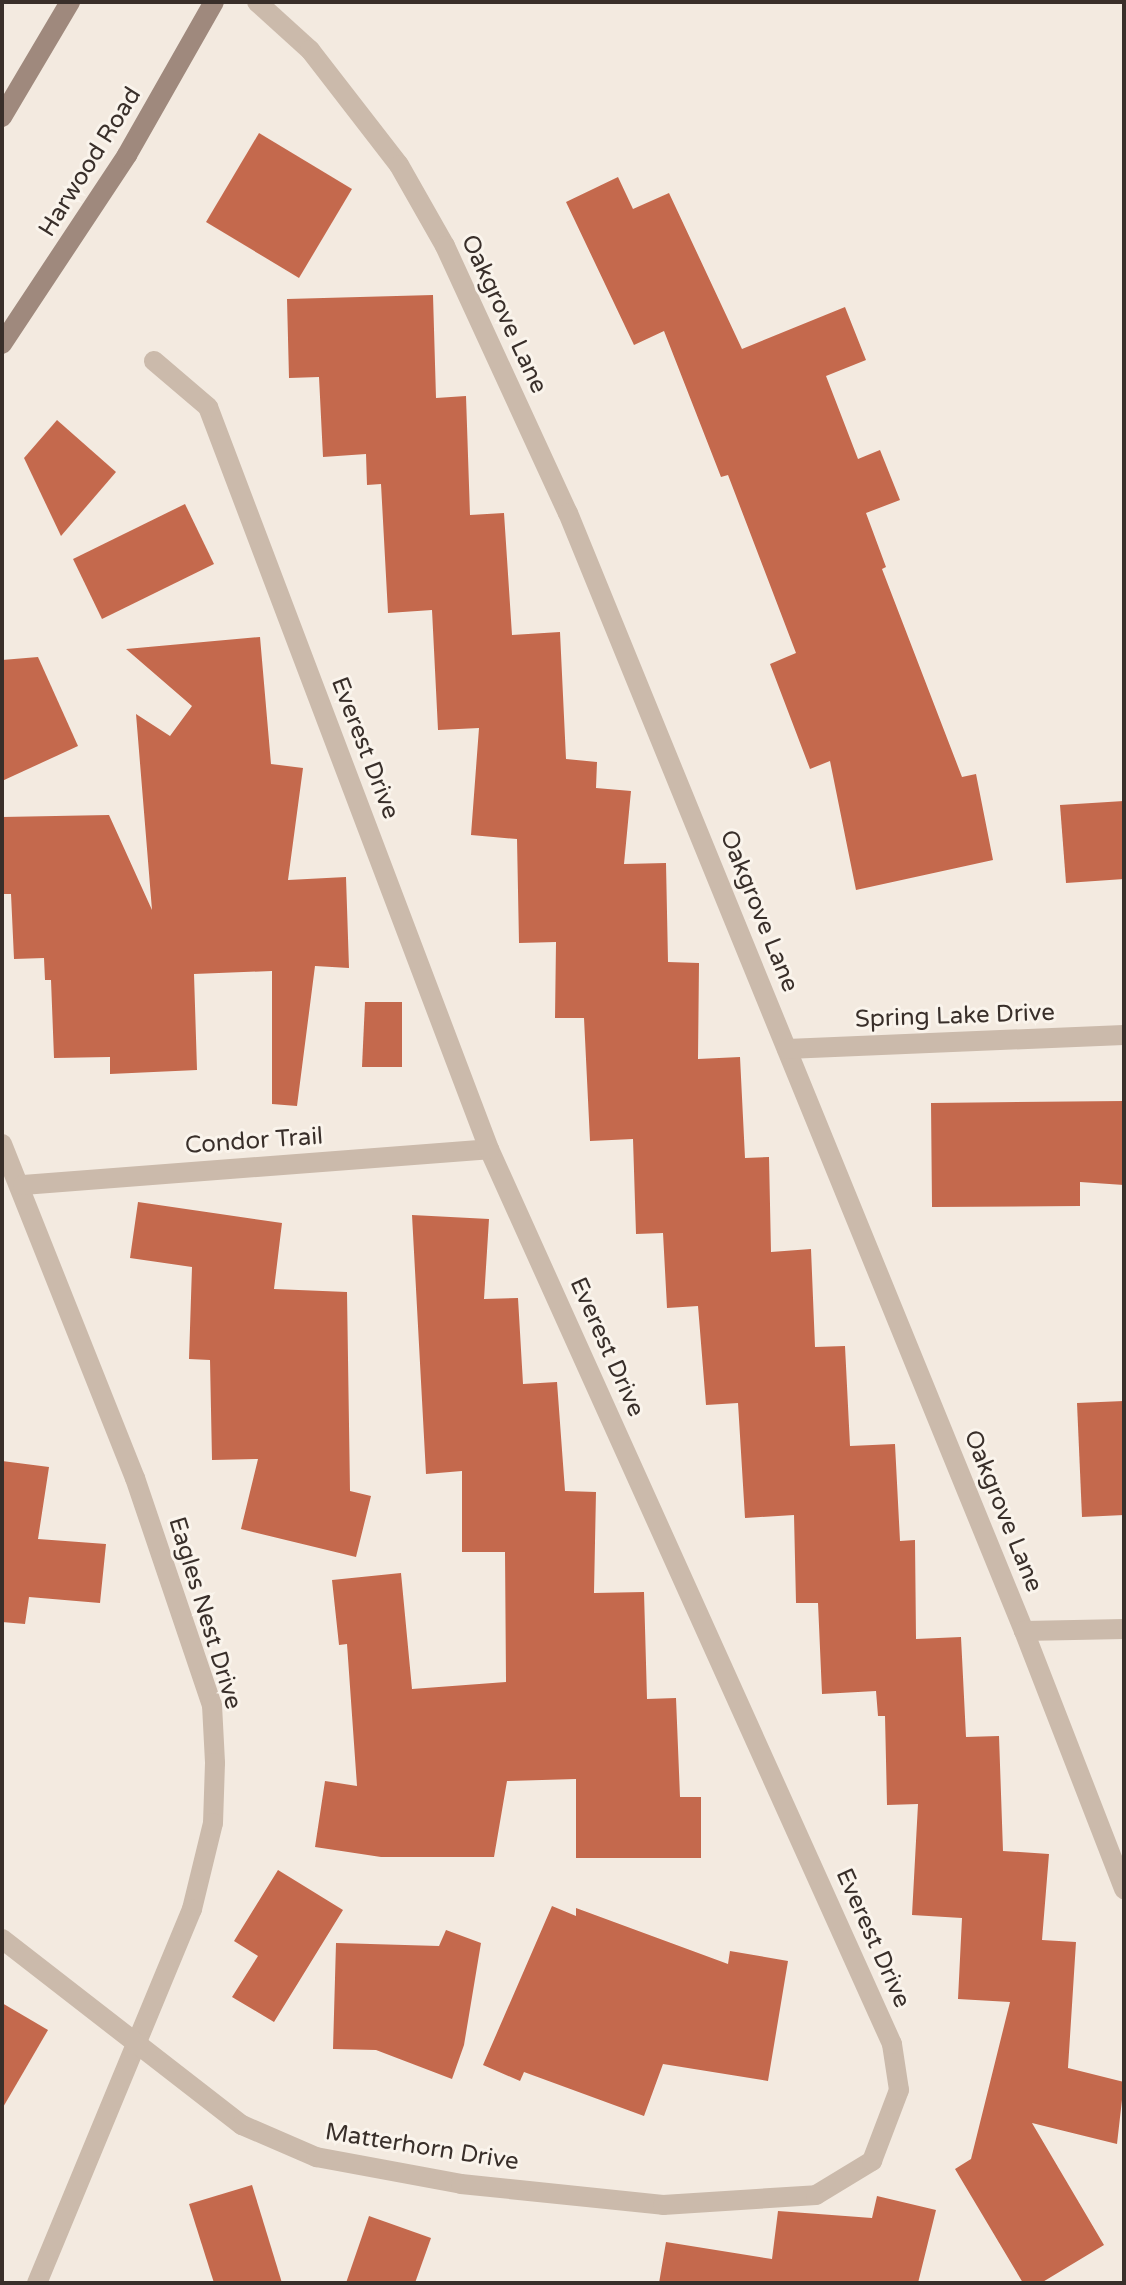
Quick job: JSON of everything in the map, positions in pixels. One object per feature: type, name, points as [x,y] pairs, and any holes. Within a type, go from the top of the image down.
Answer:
[{"type":"main road","points":[[2,117],[70,2]]},
{"type":"main road","name":"Harwood Road","points":[[2,344],[127,155],[214,2]]},
{"type":"street","name":"Oakgrove Lane","points":[[257,2],[310,50],[391,154],[445,246],[568,513],[1024,1631],[1124,1889]]},
{"type":"street","name":"Everest Drive","points":[[154,361],[208,407],[489,1149],[892,2044],[899,2090],[891,2122],[872,2161],[846,2181],[816,2195],[663,2205]]},
{"type":"street","name":"Spring Lake Drive","points":[[787,1049],[1124,1035]]},
{"type":"street","name":"Eagles Nest Drive","points":[[2,1144],[23,1185],[135,1478],[212,1705],[213,1823],[192,1909],[140,2043],[37,2283]]},
{"type":"street","name":"Condor Trail","points":[[23,1185],[489,1149]]},
{"type":"street","points":[[1024,1631],[1124,1629]]},
{"type":"street","name":"Matterhorn Drive","points":[[2,1939],[140,2043],[201,2098],[242,2125],[316,2157],[461,2184],[663,2205]]},
{"type":"building","points":[[259,133],[352,189],[299,278],[206,222]]},
{"type":"building","points":[[618,177],[633,209],[669,193],[742,349],[845,307],[866,360],[826,376],[858,459],[880,450],[900,500],[866,513],[886,567],[882,569],[962,777],[976,774],[993,860],[856,890],[830,761],[810,769],[770,664],[796,653],[728,475],[721,477],[664,331],[634,345],[566,202]]},
{"type":"building","points":[[433,295],[436,398],[466,396],[470,515],[504,513],[512,635],[560,632],[566,759],[597,762],[596,788],[631,791],[624,864],[666,863],[668,962],[699,963],[698,1059],[740,1057],[745,1158],[769,1157],[771,1252],[811,1249],[815,1347],[845,1346],[850,1446],[895,1444],[900,1541],[915,1540],[916,1639],[961,1637],[966,1737],[999,1736],[1003,1851],[1049,1854],[1042,1940],[1076,1942],[1068,2068],[1124,2082],[1117,2144],[1032,2123],[1104,2245],[1041,2283],[1023,2283],[955,2169],[971,2159],[1010,2002],[958,1999],[962,1918],[912,1915],[918,1804],[887,1805],[885,1716],[878,1716],[876,1691],[822,1694],[818,1603],[796,1603],[794,1515],[745,1518],[738,1403],[706,1405],[698,1306],[667,1308],[663,1233],[636,1234],[633,1139],[590,1141],[584,1018],[555,1018],[556,942],[519,943],[517,839],[471,835],[479,728],[438,730],[432,610],[388,613],[381,484],[367,485],[366,454],[323,457],[319,377],[289,378],[287,299]]},
{"type":"building","points":[[57,420],[116,472],[61,536],[24,458]]},
{"type":"building","points":[[185,504],[214,564],[102,619],[73,559]]},
{"type":"building","points":[[260,637],[271,764],[303,768],[288,880],[346,877],[349,968],[315,966],[297,1106],[272,1104],[272,971],[194,974],[197,1070],[110,1074],[110,1057],[54,1058],[51,980],[45,980],[44,958],[14,959],[11,894],[2,894],[2,817],[109,815],[152,910],[136,714],[170,736],[192,706],[126,649]]},
{"type":"building","points":[[38,657],[78,746],[2,781],[2,660]]},
{"type":"building","points":[[1124,801],[1124,879],[1066,883],[1060,805]]},
{"type":"building","points":[[365,1002],[402,1002],[402,1067],[362,1067]]},
{"type":"building","points":[[1124,1101],[1124,1185],[1080,1182],[1080,1206],[932,1207],[931,1103]]},
{"type":"building","points":[[138,1202],[282,1223],[274,1289],[347,1292],[350,1491],[371,1496],[356,1557],[241,1529],[258,1459],[212,1460],[210,1360],[189,1359],[192,1267],[130,1258]]},
{"type":"building","points":[[412,1215],[489,1219],[484,1299],[518,1298],[523,1384],[557,1382],[565,1491],[596,1492],[594,1593],[644,1592],[647,1699],[676,1698],[680,1797],[701,1797],[701,1858],[576,1858],[576,1779],[507,1781],[494,1857],[381,1857],[315,1847],[325,1781],[357,1786],[347,1644],[339,1645],[332,1580],[401,1573],[412,1689],[506,1682],[505,1552],[462,1552],[462,1471],[426,1474]]},
{"type":"building","points":[[1124,1401],[1124,1515],[1082,1517],[1077,1403]]},
{"type":"building","points":[[2,1461],[49,1467],[38,1539],[106,1544],[100,1603],[29,1597],[25,1624],[2,1622]]},
{"type":"building","points":[[278,1870],[343,1910],[274,2022],[232,1997],[258,1956],[234,1941]]},
{"type":"building","points":[[552,1906],[576,1916],[576,1908],[728,1964],[730,1951],[788,1961],[768,2081],[663,2064],[644,2116],[524,2072],[520,2081],[483,2065]]},
{"type":"building","points":[[446,1930],[481,1943],[464,2045],[452,2079],[376,2050],[333,2049],[336,1943],[439,1946]]},
{"type":"building","points":[[2,2003],[48,2030],[2,2109]]},
{"type":"building","points":[[252,2185],[282,2283],[214,2283],[189,2204]]},
{"type":"building","points":[[877,2196],[936,2210],[918,2283],[659,2283],[666,2242],[772,2259],[778,2211],[872,2218]]},
{"type":"building","points":[[369,2216],[431,2238],[415,2283],[346,2283]]}]
